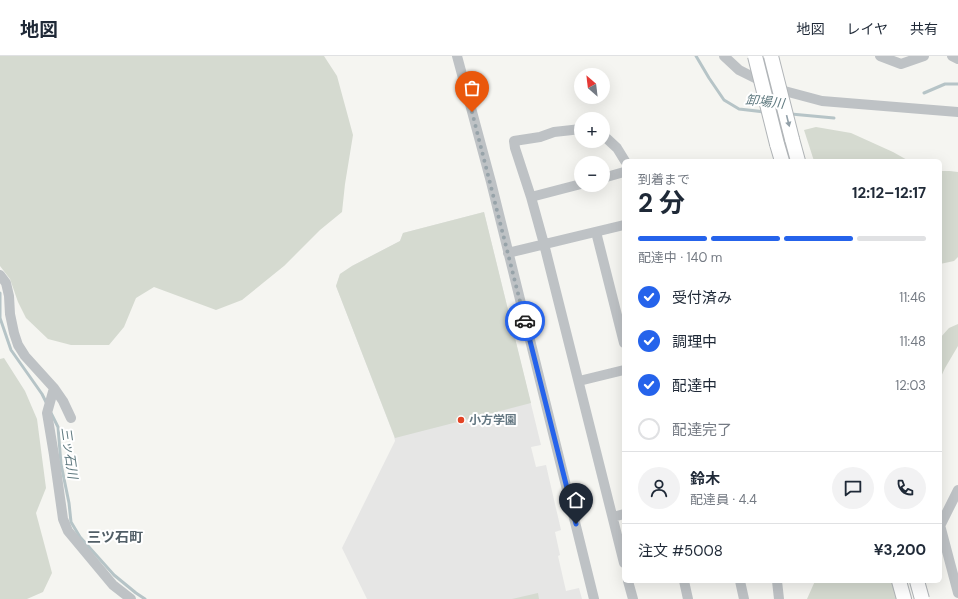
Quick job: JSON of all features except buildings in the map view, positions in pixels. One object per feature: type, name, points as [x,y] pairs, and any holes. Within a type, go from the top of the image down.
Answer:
[{"type":"highway","points":[[755,56],[781,159]]},
{"type":"highway","points":[[771,56],[797,159]]},
{"type":"highway","points":[[900,583],[904,599]]},
{"type":"highway","points":[[918,583],[922,599]]},
{"type":"street","points":[[457,56],[508,253],[594,599]]},
{"type":"street","points":[[724,56],[739,70],[777,89],[822,101],[958,112]]},
{"type":"street","points":[[880,56],[901,64],[924,56]]},
{"type":"street","points":[[952,56],[958,59]]},
{"type":"street","points":[[574,130],[554,132],[514,141],[544,244],[622,555]]},
{"type":"street","points":[[610,142],[617,148],[625,159]]},
{"type":"street","points":[[610,176],[622,173]]},
{"type":"street","points":[[531,197],[574,186]]},
{"type":"street","points":[[508,253],[622,226]]},
{"type":"street","points":[[596,232],[622,335]]},
{"type":"street","points":[[0,275],[6,283],[9,296],[10,314],[18,345],[25,356],[63,402],[71,418]]},
{"type":"street","points":[[579,381],[622,370]]},
{"type":"street","points":[[53,390],[47,413],[63,519],[68,531],[113,585],[131,599]]},
{"type":"street","points":[[942,522],[958,490]]},
{"type":"street","points":[[612,517],[622,514]]},
{"type":"street","points":[[942,533],[958,593]]},
{"type":"street","points":[[629,583],[633,599]]},
{"type":"street","points":[[684,583],[688,599]]},
{"type":"street","points":[[740,583],[744,599]]},
{"type":"street","points":[[776,583],[779,599]]},
{"type":"street","points":[[910,599],[916,583]]},
{"type":"shaded area","points":[[0,56],[324,56],[337,76],[353,135],[342,212],[320,230],[284,266],[242,300],[216,310],[154,287],[136,298],[124,327],[109,345],[71,345],[48,339],[26,318],[18,302],[10,279],[0,266]]},
{"type":"shaded area","points":[[816,127],[851,133],[905,159],[813,159],[804,130]]},
{"type":"shaded area","points":[[942,171],[958,172],[958,257],[954,261],[942,264]]},
{"type":"shaded area","name":"小方学園","points":[[484,212],[541,445],[531,447],[536,467],[546,465],[561,530],[555,532],[560,555],[558,556],[566,591],[579,588],[582,599],[367,599],[342,548],[395,441],[336,286],[340,274],[352,266],[400,241],[403,233]]},
{"type":"shaded area","points":[[484,212],[531,403],[395,438],[336,286],[340,274],[352,266],[400,241],[403,233]]},
{"type":"shaded area","points":[[958,324],[958,346],[942,375],[942,336],[949,328]]},
{"type":"shaded area","points":[[4,358],[25,391],[37,419],[46,488],[36,513],[52,573],[43,592],[27,599],[0,599],[0,359]]},
{"type":"shaded area","points":[[814,583],[894,583],[898,595],[896,599],[807,599]]},
{"type":"shaded area","points":[[538,593],[539,599],[512,599]]},
{"type":"waterway","name":"卸場川","points":[[696,56],[724,100],[739,109],[765,112]]},
{"type":"waterway","name":"卸場川","points":[[924,93],[945,84],[958,84]]},
{"type":"waterway","name":"卸場川","points":[[791,114],[834,118]]},
{"type":"waterway","name":"三ッ石川","points":[[0,293],[0,318],[11,350],[42,394],[47,404]]},
{"type":"waterway","name":"三ッ石川","points":[[51,413],[58,427],[61,464],[69,503],[71,522],[80,537],[114,575],[145,599]]},
{"type":"way so far","points":[[472,112],[525,321]]},
{"type":"place","name":"小方学園","points":[[461,420]]},
{"type":"district","name":"三ツ石町","points":[[115,537]]},
{"type":"route","points":[[525,321],[576,524]]}]
